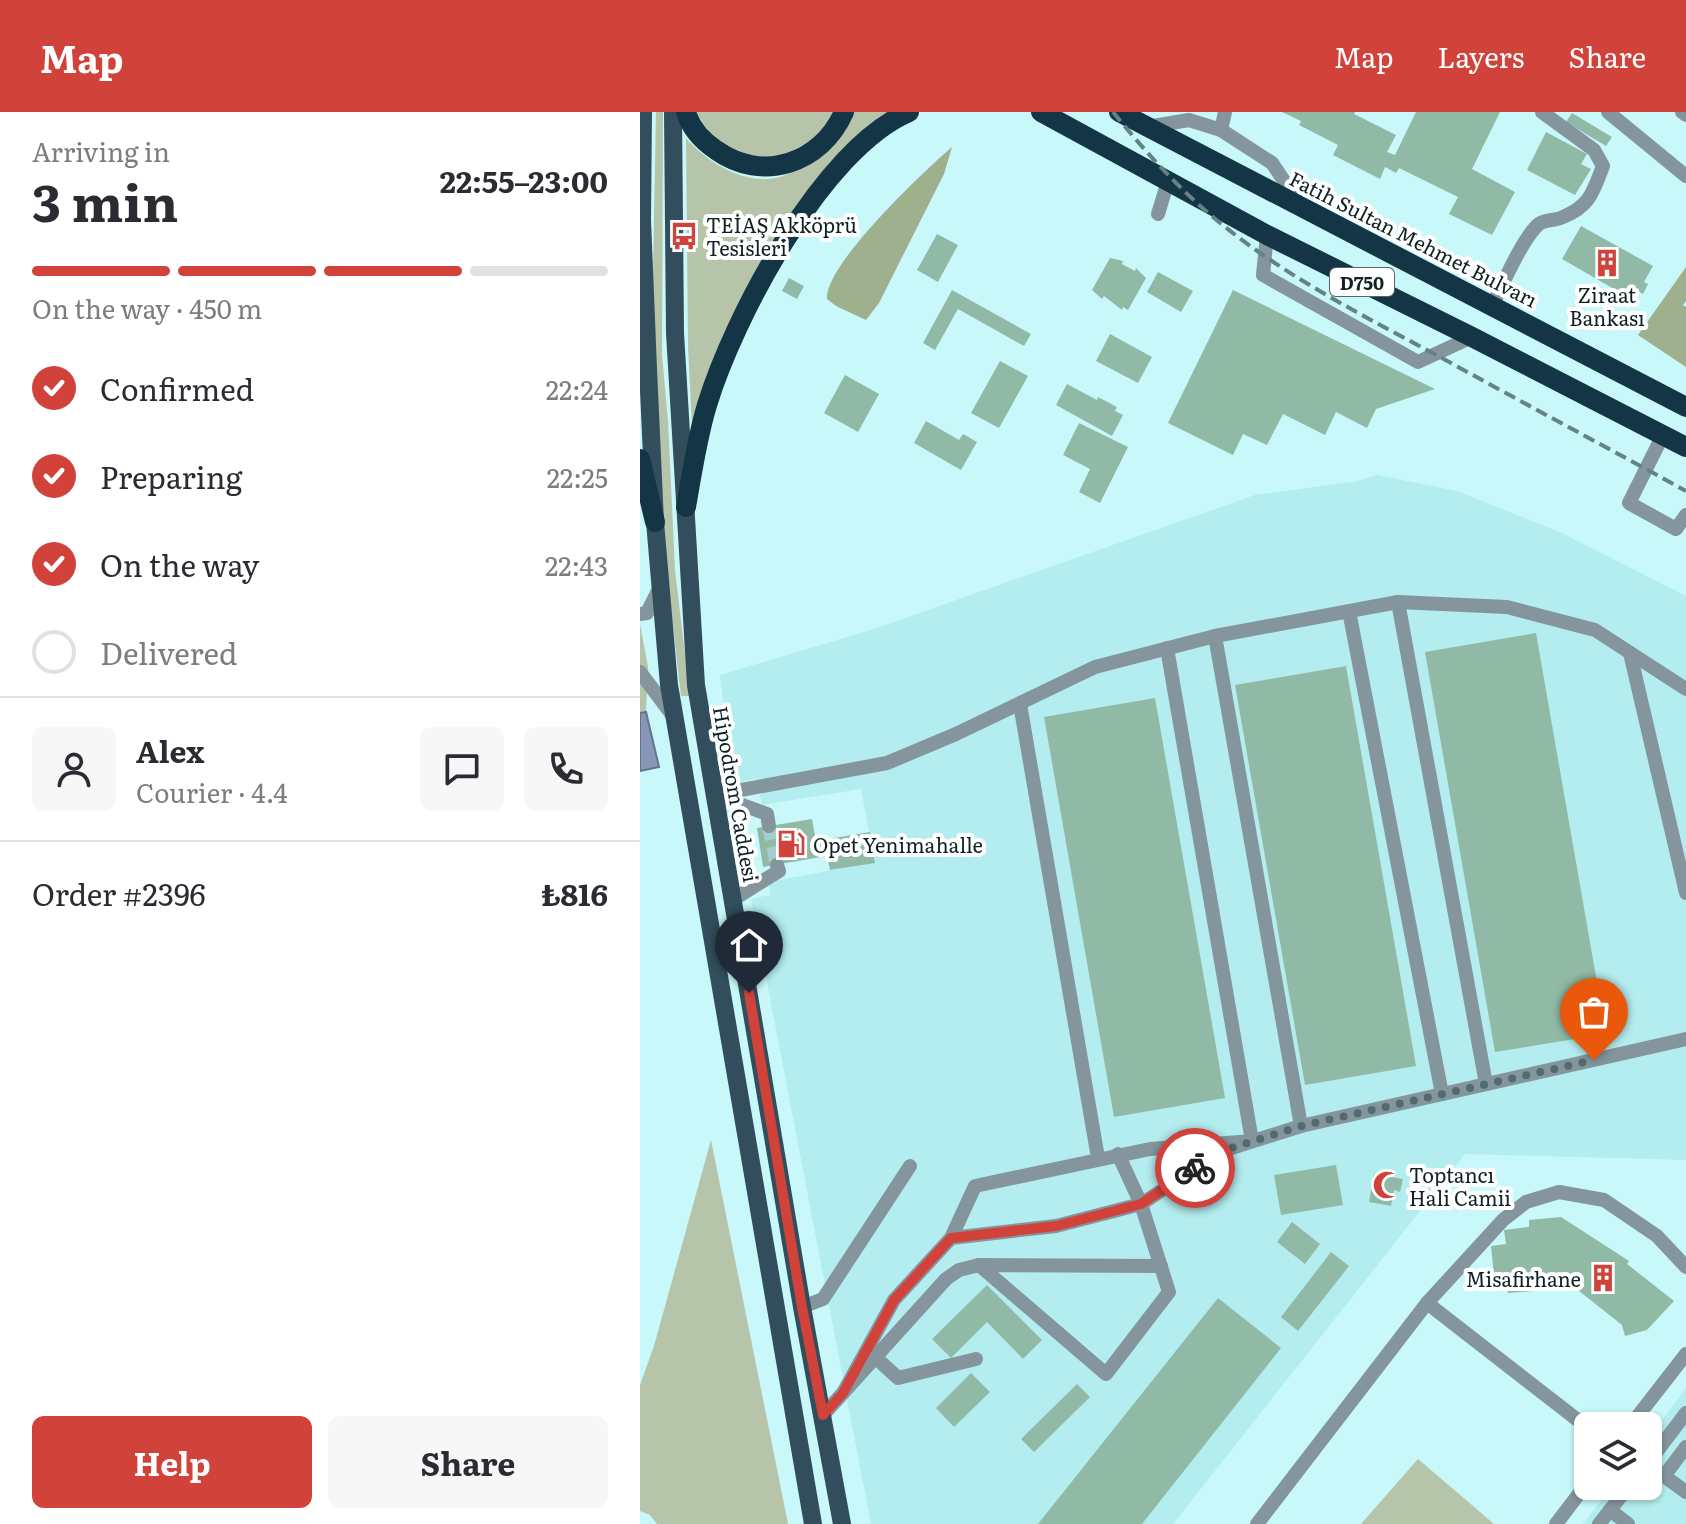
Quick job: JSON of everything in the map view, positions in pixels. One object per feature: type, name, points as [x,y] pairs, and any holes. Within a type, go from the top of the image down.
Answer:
[{"type":"highway","points":[[686,112],[694,132],[723,155],[737,163],[771,167],[801,157],[817,147],[844,112]]},
{"type":"highway","points":[[686,507],[706,407],[728,349],[759,287],[831,176],[887,123],[909,112]]},
{"type":"highway","points":[[1032,112],[1049,116]]},
{"type":"highway","name":"Fatih Sultan Mehmet Bulvarı","points":[[1119,112],[1686,407]]},
{"type":"highway","name":"D750","points":[[1049,116],[1267,235],[1686,447]]},
{"type":"highway","points":[[640,459],[655,522]]},
{"type":"main road","points":[[643,112],[642,220],[655,522],[669,685],[813,1524]]},
{"type":"main road","name":"Hipodrom Caddesi","points":[[673,112],[675,333],[696,685],[842,1524]]},
{"type":"street","points":[[1221,130],[1225,112]]},
{"type":"street","points":[[1492,306],[1532,232],[1542,222],[1580,209],[1592,196],[1603,166],[1594,150],[1542,112]]},
{"type":"street","points":[[1608,112],[1686,176]]},
{"type":"street","points":[[1147,127],[1189,120],[1221,130],[1272,163],[1300,206]]},
{"type":"street","points":[[1158,214],[1168,181]]},
{"type":"street","points":[[1267,235],[1263,275],[1418,362],[1472,337]]},
{"type":"street","points":[[1663,435],[1629,503],[1676,529],[1686,515]]},
{"type":"street","points":[[640,614],[647,613],[661,587]]},
{"type":"street","points":[[714,795],[887,763],[1095,667],[1215,636],[1398,602],[1507,607],[1595,630],[1685,691]]},
{"type":"street","points":[[1398,602],[1486,1084]]},
{"type":"street","points":[[1349,611],[1442,1094]]},
{"type":"street","points":[[1215,636],[1301,1126]]},
{"type":"street","points":[[1167,648],[1252,1141]]},
{"type":"street","points":[[1630,653],[1686,893]]},
{"type":"street","points":[[640,672],[674,717]]},
{"type":"street","points":[[1020,704],[1098,1158]]},
{"type":"street","points":[[714,795],[767,814],[769,826]]},
{"type":"street","points":[[734,899],[779,871],[777,865]]},
{"type":"street","points":[[951,1238],[1056,1226],[1141,1204],[1222,1151],[1301,1126],[1686,1039]]},
{"type":"street","points":[[843,1393],[894,1300],[951,1238],[975,1186],[1118,1154],[1252,1141]]},
{"type":"street","points":[[979,1265],[1106,1374],[1169,1292],[1141,1204],[1118,1154]]},
{"type":"street","points":[[802,1307],[823,1299],[910,1166]]},
{"type":"street","points":[[1257,1524],[1427,1303],[1503,1220],[1526,1202],[1559,1192],[1604,1200],[1657,1236],[1686,1267]]},
{"type":"street","points":[[823,1415],[946,1279],[959,1270],[979,1265],[1161,1266]]},
{"type":"street","points":[[1427,1303],[1574,1417]]},
{"type":"street","points":[[1641,1412],[1686,1354]]},
{"type":"street","points":[[875,1357],[898,1378],[976,1359]]},
{"type":"street","points":[[1662,1445],[1686,1413]]},
{"type":"street","points":[[1686,1447],[1664,1476],[1686,1492]]},
{"type":"street","points":[[1556,1524],[1574,1500]]},
{"type":"street","points":[[1599,1524],[1618,1500]]},
{"type":"street","points":[[1610,1510],[1628,1524]]},
{"type":"shaded area","points":[[1377,475],[1457,491],[1562,533],[1686,596],[1686,1160],[1465,1154],[1173,1524],[871,1524],[751,899],[770,895],[769,882],[875,862],[861,789],[762,805],[756,779],[733,783],[720,675],[874,629],[1255,495],[1358,481]]},
{"type":"shaded area","points":[[646,712],[659,767],[640,771],[640,713]]},
{"type":"shaded area","points":[[1686,1388],[1686,1524],[1583,1524],[1601,1500],[1662,1500],[1662,1420]]},
{"type":"green space","points":[[656,112],[663,112],[662,355],[675,570],[690,696],[681,696],[667,575],[652,324]]},
{"type":"green space","points":[[697,112],[834,112],[813,138],[800,147],[772,156],[757,156],[741,153],[721,143]]},
{"type":"green space","points":[[854,112],[894,112],[840,156],[692,427],[686,138],[723,168],[752,178],[768,179],[783,176],[800,167],[840,132]]},
{"type":"green space","points":[[952,147],[944,174],[879,303],[866,320],[836,306],[827,299],[830,284],[841,264],[878,219]]},
{"type":"green space","points":[[1686,267],[1686,301],[1683,305],[1686,307],[1686,367],[1638,335]]},
{"type":"green space","points":[[640,624],[648,667],[646,712],[640,713]]},
{"type":"green space","points":[[711,1140],[788,1524],[657,1524],[650,1515],[640,1511],[640,1385],[654,1346]]},
{"type":"green space","points":[[1418,1459],[1494,1524],[1361,1524]]},
{"type":"building","points":[[1282,112],[1355,112],[1396,135],[1387,152],[1395,155],[1416,112],[1500,112],[1472,169],[1515,192],[1492,235],[1449,214],[1458,197],[1399,168],[1396,173],[1385,167],[1380,179],[1333,155],[1338,145],[1299,125],[1301,121]]},
{"type":"building","points":[[1572,113],[1612,137],[1606,146],[1566,122]]},
{"type":"building","points":[[1546,132],[1587,154],[1581,164],[1591,169],[1575,195],[1527,170]]},
{"type":"building","name":"Ziraat Bankası","points":[[1581,226],[1653,266],[1644,282],[1648,284],[1643,294],[1638,291],[1633,300],[1562,259]]},
{"type":"building","points":[[937,234],[958,245],[938,282],[917,270]]},
{"type":"building","points":[[1110,258],[1123,261],[1122,264],[1135,271],[1136,268],[1146,278],[1128,310],[1123,307],[1122,310],[1104,296],[1102,299],[1092,290]]},
{"type":"building","points":[[1158,272],[1193,291],[1181,312],[1147,292]]},
{"type":"building","points":[[789,278],[804,286],[797,299],[782,291]]},
{"type":"building","points":[[952,290],[1031,334],[1024,346],[958,309],[935,350],[923,343]]},
{"type":"building","points":[[1233,290],[1435,389],[1376,409],[1367,428],[1336,412],[1325,435],[1283,414],[1267,445],[1243,434],[1233,455],[1168,423]]},
{"type":"building","points":[[1110,334],[1152,357],[1138,383],[1096,361]]},
{"type":"building","points":[[1000,361],[1028,376],[999,428],[971,413]]},
{"type":"building","points":[[845,375],[879,394],[858,432],[824,413]]},
{"type":"building","points":[[1067,384],[1117,407],[1115,411],[1123,415],[1112,436],[1056,405]]},
{"type":"building","points":[[926,421],[959,440],[963,434],[977,442],[961,470],[914,443]]},
{"type":"building","points":[[1079,423],[1128,447],[1100,503],[1079,492],[1090,469],[1063,455]]},
{"type":"building","points":[[1536,633],[1606,1034],[1495,1052],[1425,652]]},
{"type":"building","points":[[1346,666],[1416,1066],[1305,1085],[1235,685]]},
{"type":"building","points":[[1155,698],[1225,1098],[1114,1117],[1044,717]]},
{"type":"building","points":[[812,819],[816,841],[870,832],[875,863],[830,870],[827,856],[763,867],[757,828]]},
{"type":"building","points":[[1336,1165],[1343,1205],[1281,1215],[1274,1175]]},
{"type":"building","name":"Toptancı Hali Camii","points":[[1374,1174],[1403,1179],[1400,1192],[1394,1190],[1391,1206],[1369,1202]]},
{"type":"building","name":"Misafirhane","points":[[1561,1217],[1629,1261],[1627,1264],[1674,1301],[1647,1330],[1625,1336],[1622,1325],[1559,1275],[1544,1280],[1545,1290],[1508,1293],[1507,1284],[1495,1285],[1491,1246],[1506,1244],[1504,1230],[1529,1227],[1529,1220]]},
{"type":"building","points":[[1292,1222],[1320,1244],[1305,1264],[1277,1242]]},
{"type":"building","points":[[1331,1252],[1349,1266],[1298,1331],[1281,1317]]},
{"type":"building","points":[[987,1285],[1042,1340],[1023,1359],[987,1322],[951,1358],[932,1339]]},
{"type":"building","points":[[1218,1298],[1281,1348],[1142,1524],[1038,1524]]},
{"type":"building","points":[[971,1373],[990,1392],[954,1427],[936,1408]]},
{"type":"building","points":[[1077,1384],[1090,1397],[1034,1452],[1021,1439]]},
{"type":"tunnel","points":[[769,826],[777,865]]},
{"type":"railway","points":[[1113,112],[1186,193],[1269,259],[1359,313],[1686,491]]},
{"type":"way so far","points":[[1195,1168],[1222,1151],[1301,1126],[1594,1060]]},
{"type":"place","name":"TEİAŞ Akköprü Tesisleri","points":[[684,236]]},
{"type":"place","name":"Ziraat Bankası","points":[[1607,263]]},
{"type":"place","name":"Opet Yenimahalle","points":[[791,844]]},
{"type":"place","name":"Toptancı Hali Camii","points":[[1387,1185]]},
{"type":"place","name":"Misafirhane","points":[[1603,1278]]},
{"type":"route","points":[[749,993],[823,1415],[843,1393],[894,1300],[951,1238],[1056,1226],[1141,1204],[1195,1168]]}]
